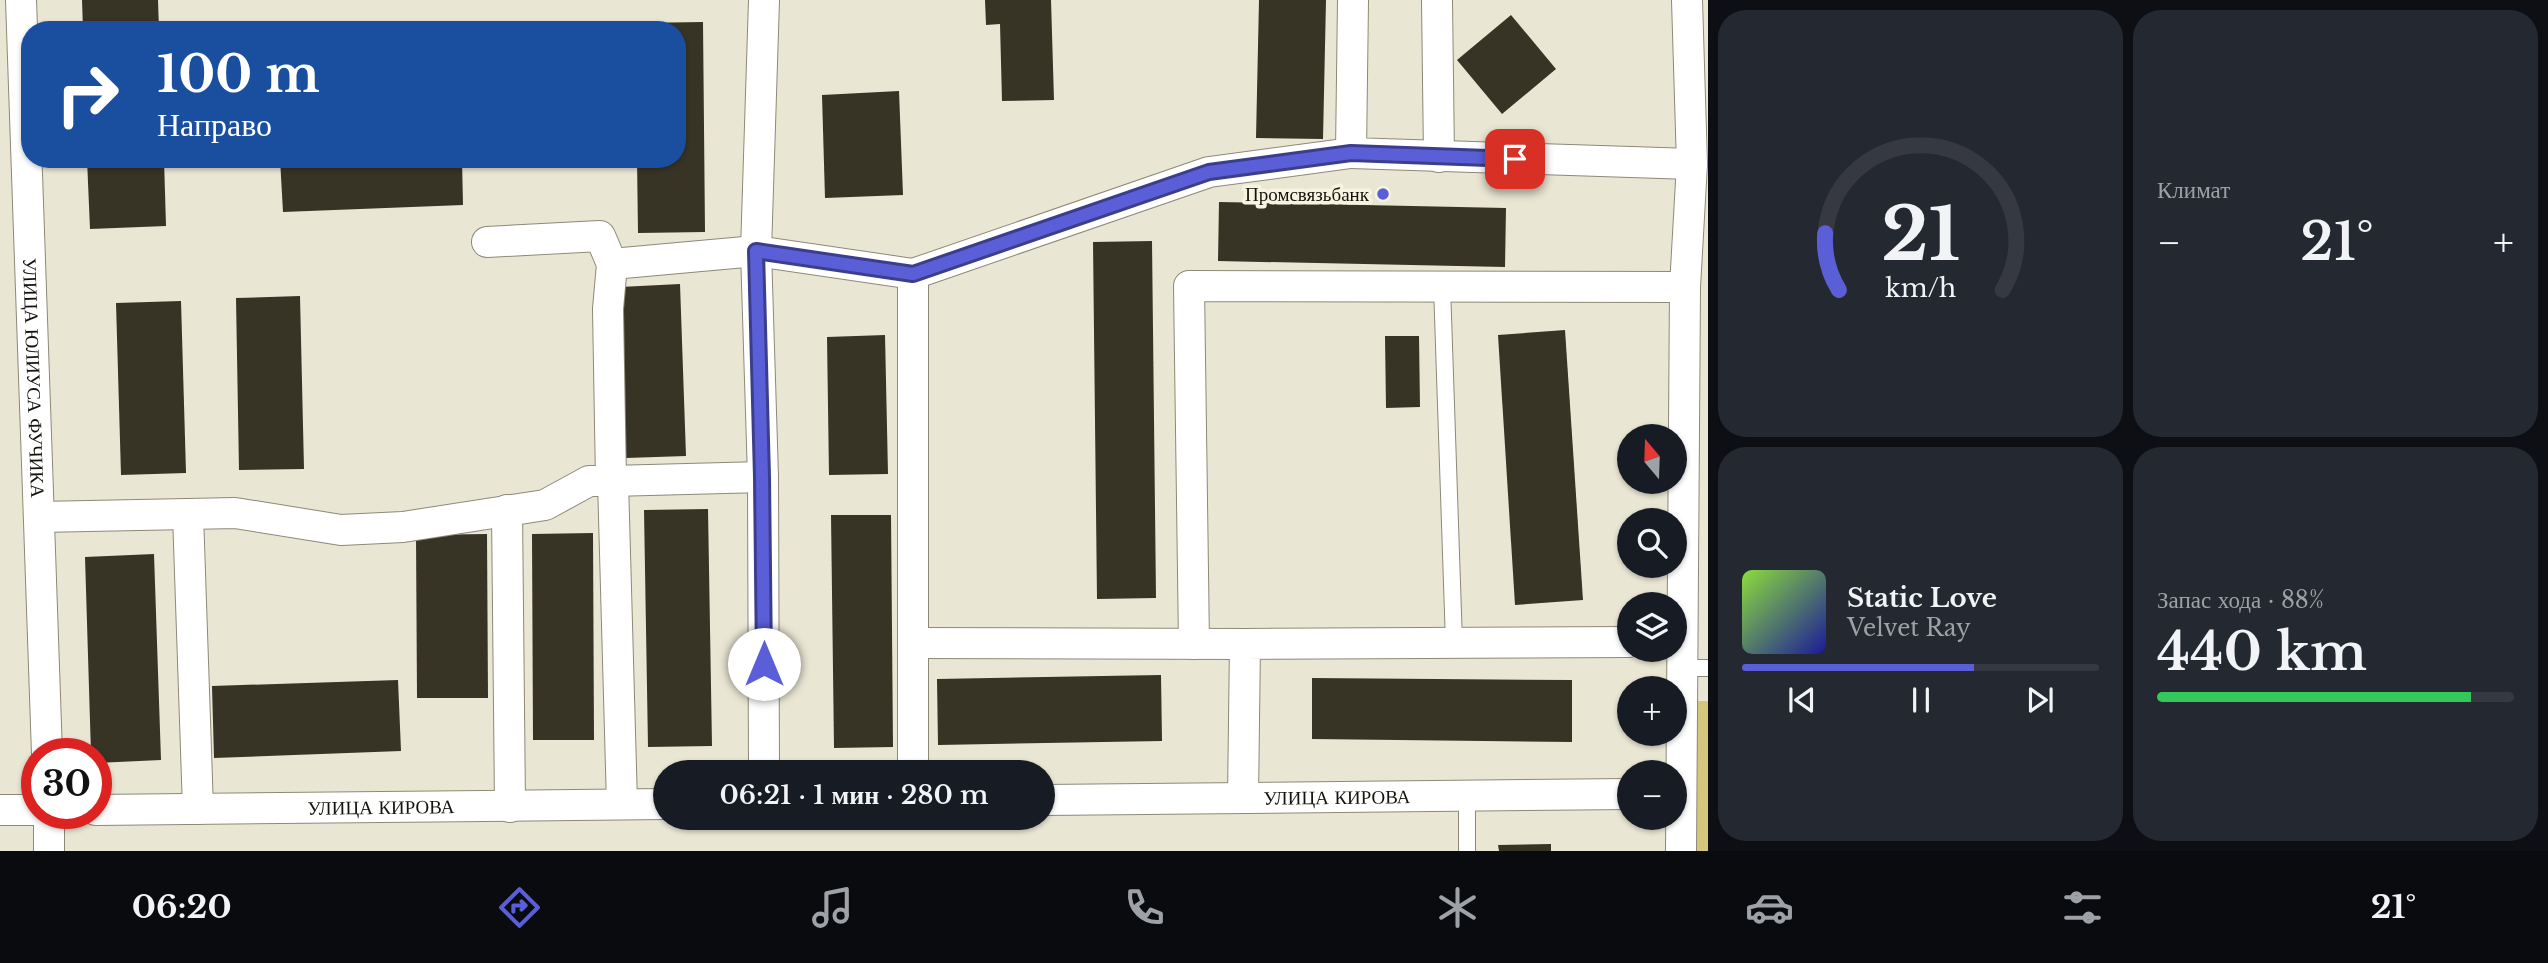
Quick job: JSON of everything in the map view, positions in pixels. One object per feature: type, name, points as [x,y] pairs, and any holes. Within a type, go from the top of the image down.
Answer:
[{"type":"street","name":"УЛИЦА ЮЛИУСА ФУЧИКА","points":[[21,0],[22,21]]},
{"type":"street","points":[[764,0],[756,251],[762,477],[764,760]]},
{"type":"street","points":[[1351,153],[1353,0]]},
{"type":"street","points":[[1437,0],[1439,157]]},
{"type":"street","points":[[1687,592],[1685,287],[1698,221],[1692,164],[1694,3]]},
{"type":"street","points":[[612,264],[756,251],[913,274],[1209,172],[1351,153],[1692,164]]},
{"type":"street","name":"УЛИЦА ЮЛИУСА ФУЧИКА","points":[[27,168],[46,738]]},
{"type":"street","points":[[486,242],[600,236],[612,264],[608,309],[622,804]]},
{"type":"street","points":[[913,274],[913,760]]},
{"type":"street","points":[[1194,644],[1189,286],[1685,287]]},
{"type":"street","points":[[39,517],[234,513],[341,530],[403,527],[545,505],[589,481],[762,477]]},
{"type":"street","points":[[506,510],[510,807]]},
{"type":"street","points":[[188,514],[198,809]]},
{"type":"street","points":[[913,643],[1617,642]]},
{"type":"street","points":[[1243,798],[1245,644]]},
{"type":"street","points":[[1681,760],[1687,662]]},
{"type":"street","name":"УЛИЦА КИРОВА","points":[[1055,800],[1617,794]]},
{"type":"street","name":"УЛИЦА КИРОВА","points":[[112,810],[653,804]]},
{"type":"street","points":[[0,810],[21,810]]},
{"type":"street","points":[[49,829],[49,851]]},
{"type":"street","points":[[1680,830],[1681,851]]},
{"type":"lane","points":[[1442,286],[1454,643]]},
{"type":"lane","points":[[1467,795],[1467,851]]},
{"type":"shaded area","points":[[1688,701],[1708,701],[1708,851],[1687,851]]},
{"type":"building","points":[[82,0],[158,0],[159,21],[83,21]]},
{"type":"building","points":[[985,0],[1051,0],[1054,100],[1002,101],[1000,24],[986,25]]},
{"type":"building","points":[[1259,0],[1326,0],[1323,139],[1256,138]]},
{"type":"building","points":[[1511,15],[1556,69],[1502,114],[1457,60]]},
{"type":"building","points":[[686,22],[703,22],[705,232],[638,233],[637,168],[686,168]]},
{"type":"building","points":[[899,91],[903,195],[825,198],[822,95]]},
{"type":"building","points":[[87,168],[164,168],[166,226],[90,229]]},
{"type":"building","points":[[281,168],[462,168],[463,205],[283,212]]},
{"type":"building","points":[[1219,202],[1506,208],[1505,267],[1218,261]]},
{"type":"building","points":[[1152,241],[1156,598],[1097,599],[1093,242]]},
{"type":"building","points":[[680,284],[686,456],[626,458],[620,287]]},
{"type":"building","points":[[300,296],[304,469],[239,470],[236,298]]},
{"type":"building","points":[[181,301],[186,473],[121,475],[116,303]]},
{"type":"building","points":[[1565,330],[1583,600],[1515,605],[1498,335]]},
{"type":"building","points":[[885,335],[888,474],[829,475],[827,337]]},
{"type":"building","points":[[1385,336],[1419,336],[1420,407],[1386,408]]},
{"type":"building","points":[[708,509],[712,746],[648,747],[644,510]]},
{"type":"building","points":[[831,515],[891,515],[893,747],[834,748]]},
{"type":"building","points":[[593,533],[594,740],[533,740],[532,534]]},
{"type":"building","points":[[487,534],[488,698],[417,698],[416,535]]},
{"type":"building","points":[[154,554],[161,760],[112,762],[112,738],[91,738],[85,557]]},
{"type":"building","points":[[1161,675],[1162,741],[938,745],[937,679]]},
{"type":"building","points":[[1312,678],[1572,680],[1572,742],[1312,739]]},
{"type":"building","points":[[398,680],[401,751],[214,758],[212,686]]},
{"type":"building","points":[[1551,844],[1551,851],[1499,851],[1498,845]]},
{"type":"place","name":"Промсвязьбанк","points":[[1383,194]]},
{"type":"route","points":[[764,664],[756,251],[913,274],[1209,172],[1351,153],[1515,159]]}]
